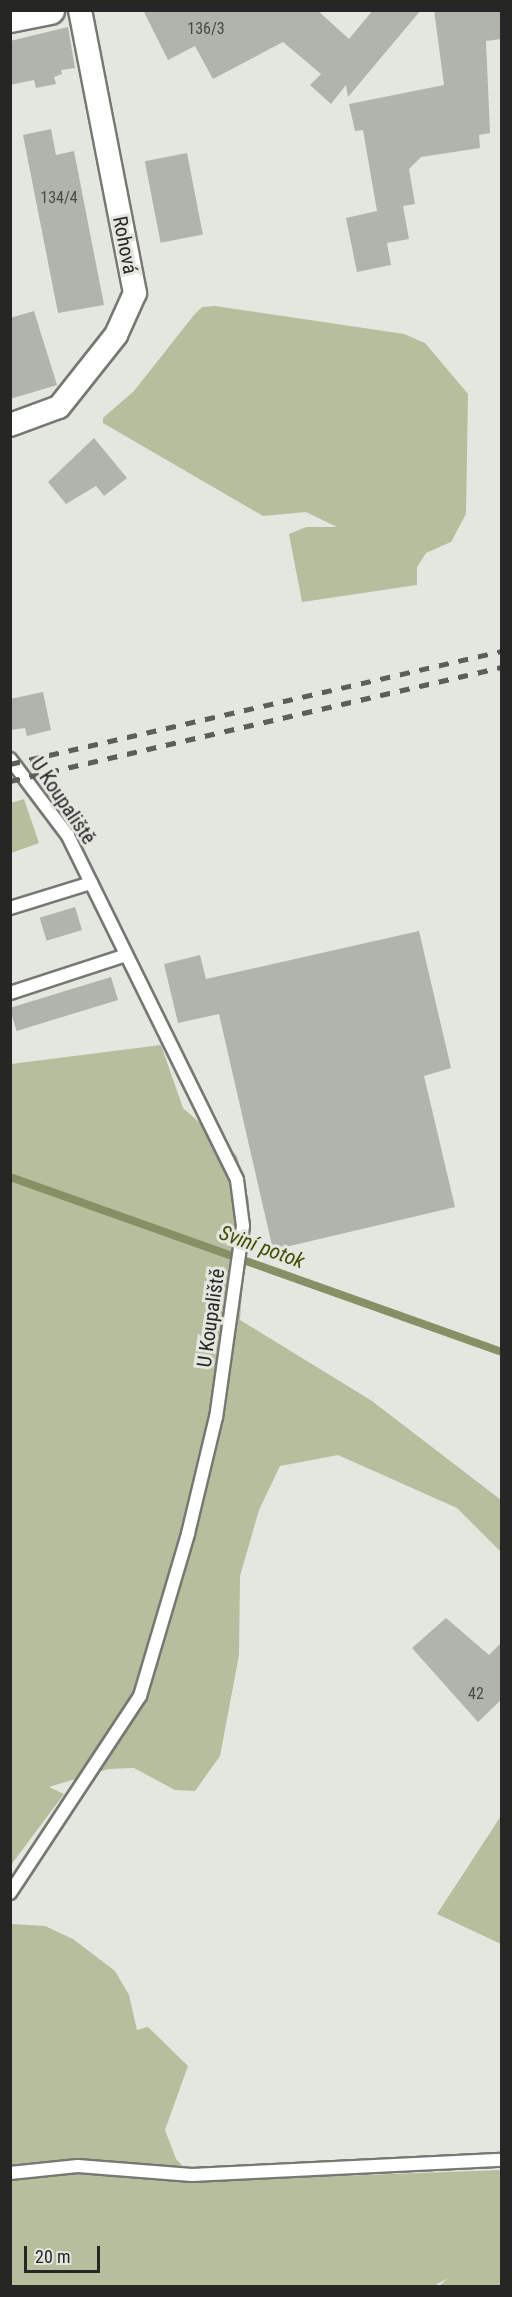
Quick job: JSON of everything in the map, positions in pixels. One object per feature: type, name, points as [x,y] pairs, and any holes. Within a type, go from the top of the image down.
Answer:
[{"type":"street","points":[[10,18],[50,10]]},
{"type":"street","name":"Rohová","points":[[10,424],[60,407],[116,335],[135,293],[80,10]]},
{"type":"lane","name":"U Koupaliště","points":[[10,759],[68,836],[237,1180],[243,1226],[216,1417],[140,1696],[92,1774],[10,1893]]},
{"type":"lane","points":[[10,908],[91,883]]},
{"type":"lane","points":[[10,993],[126,955]]},
{"type":"lane","points":[[10,2173],[78,2166],[192,2175],[501,2160]]},
{"type":"green space","points":[[215,306],[404,334],[425,343],[468,394],[466,514],[451,542],[426,553],[417,567],[417,585],[302,602],[289,534],[306,527],[337,527],[306,512],[263,516],[103,423],[103,418],[134,391],[194,315],[202,307]]},
{"type":"green space","points":[[24,799],[39,843],[11,853],[11,803]]},
{"type":"green space","points":[[161,1045],[183,1108],[237,1156],[249,1201],[240,1320],[372,1401],[501,1500],[501,1552],[457,1508],[338,1455],[280,1466],[259,1510],[240,1576],[239,1655],[220,1756],[195,1791],[175,1790],[134,1768],[108,1769],[49,1787],[64,1794],[11,1865],[11,1064]]},
{"type":"green space","points":[[501,1816],[501,1944],[437,1914]]},
{"type":"green space","points":[[11,1924],[45,1926],[73,1939],[115,1971],[129,1995],[137,2030],[148,2027],[188,2066],[165,2130],[176,2159],[197,2181],[501,2170],[501,2286],[439,2286],[448,2278],[434,2286],[11,2286]]},
{"type":"building","points":[[143,10],[317,10],[349,39],[373,10],[421,10],[348,97],[346,85],[331,104],[310,85],[321,74],[283,42],[213,79],[195,46],[168,60]]},
{"type":"building","points":[[434,10],[501,10],[501,39],[486,41],[490,133],[479,135],[480,148],[421,157],[409,169],[415,204],[403,206],[409,239],[387,243],[391,265],[357,272],[346,218],[377,211],[363,130],[355,131],[349,104],[444,85]]},
{"type":"building","points":[[68,27],[75,68],[61,70],[62,74],[54,77],[56,84],[36,88],[34,80],[10,85],[10,41]]},
{"type":"building","points":[[51,129],[56,155],[74,151],[104,305],[58,313],[23,135]]},
{"type":"building","points":[[187,153],[203,234],[161,243],[145,161]]},
{"type":"building","points":[[34,311],[57,385],[10,399],[10,318]]},
{"type":"building","points":[[94,438],[127,478],[104,496],[96,486],[66,504],[48,482]]},
{"type":"building","points":[[43,692],[51,730],[27,736],[25,728],[10,730],[10,699]]},
{"type":"building","points":[[75,907],[82,930],[47,941],[40,918]]},
{"type":"building","points":[[419,931],[451,1068],[424,1076],[455,1207],[273,1250],[219,1014],[178,1023],[164,964],[200,955],[206,979]]},
{"type":"building","points":[[111,977],[118,1000],[17,1031],[10,1008]]},
{"type":"building","points":[[446,1618],[489,1655],[501,1643],[501,1700],[478,1722],[412,1648]]},
{"type":"waterway","name":"Sviní potok","points":[[10,1177],[502,1352]]},
{"type":"railway","points":[[10,764],[502,651]]},
{"type":"railway","points":[[10,781],[502,667]]}]
